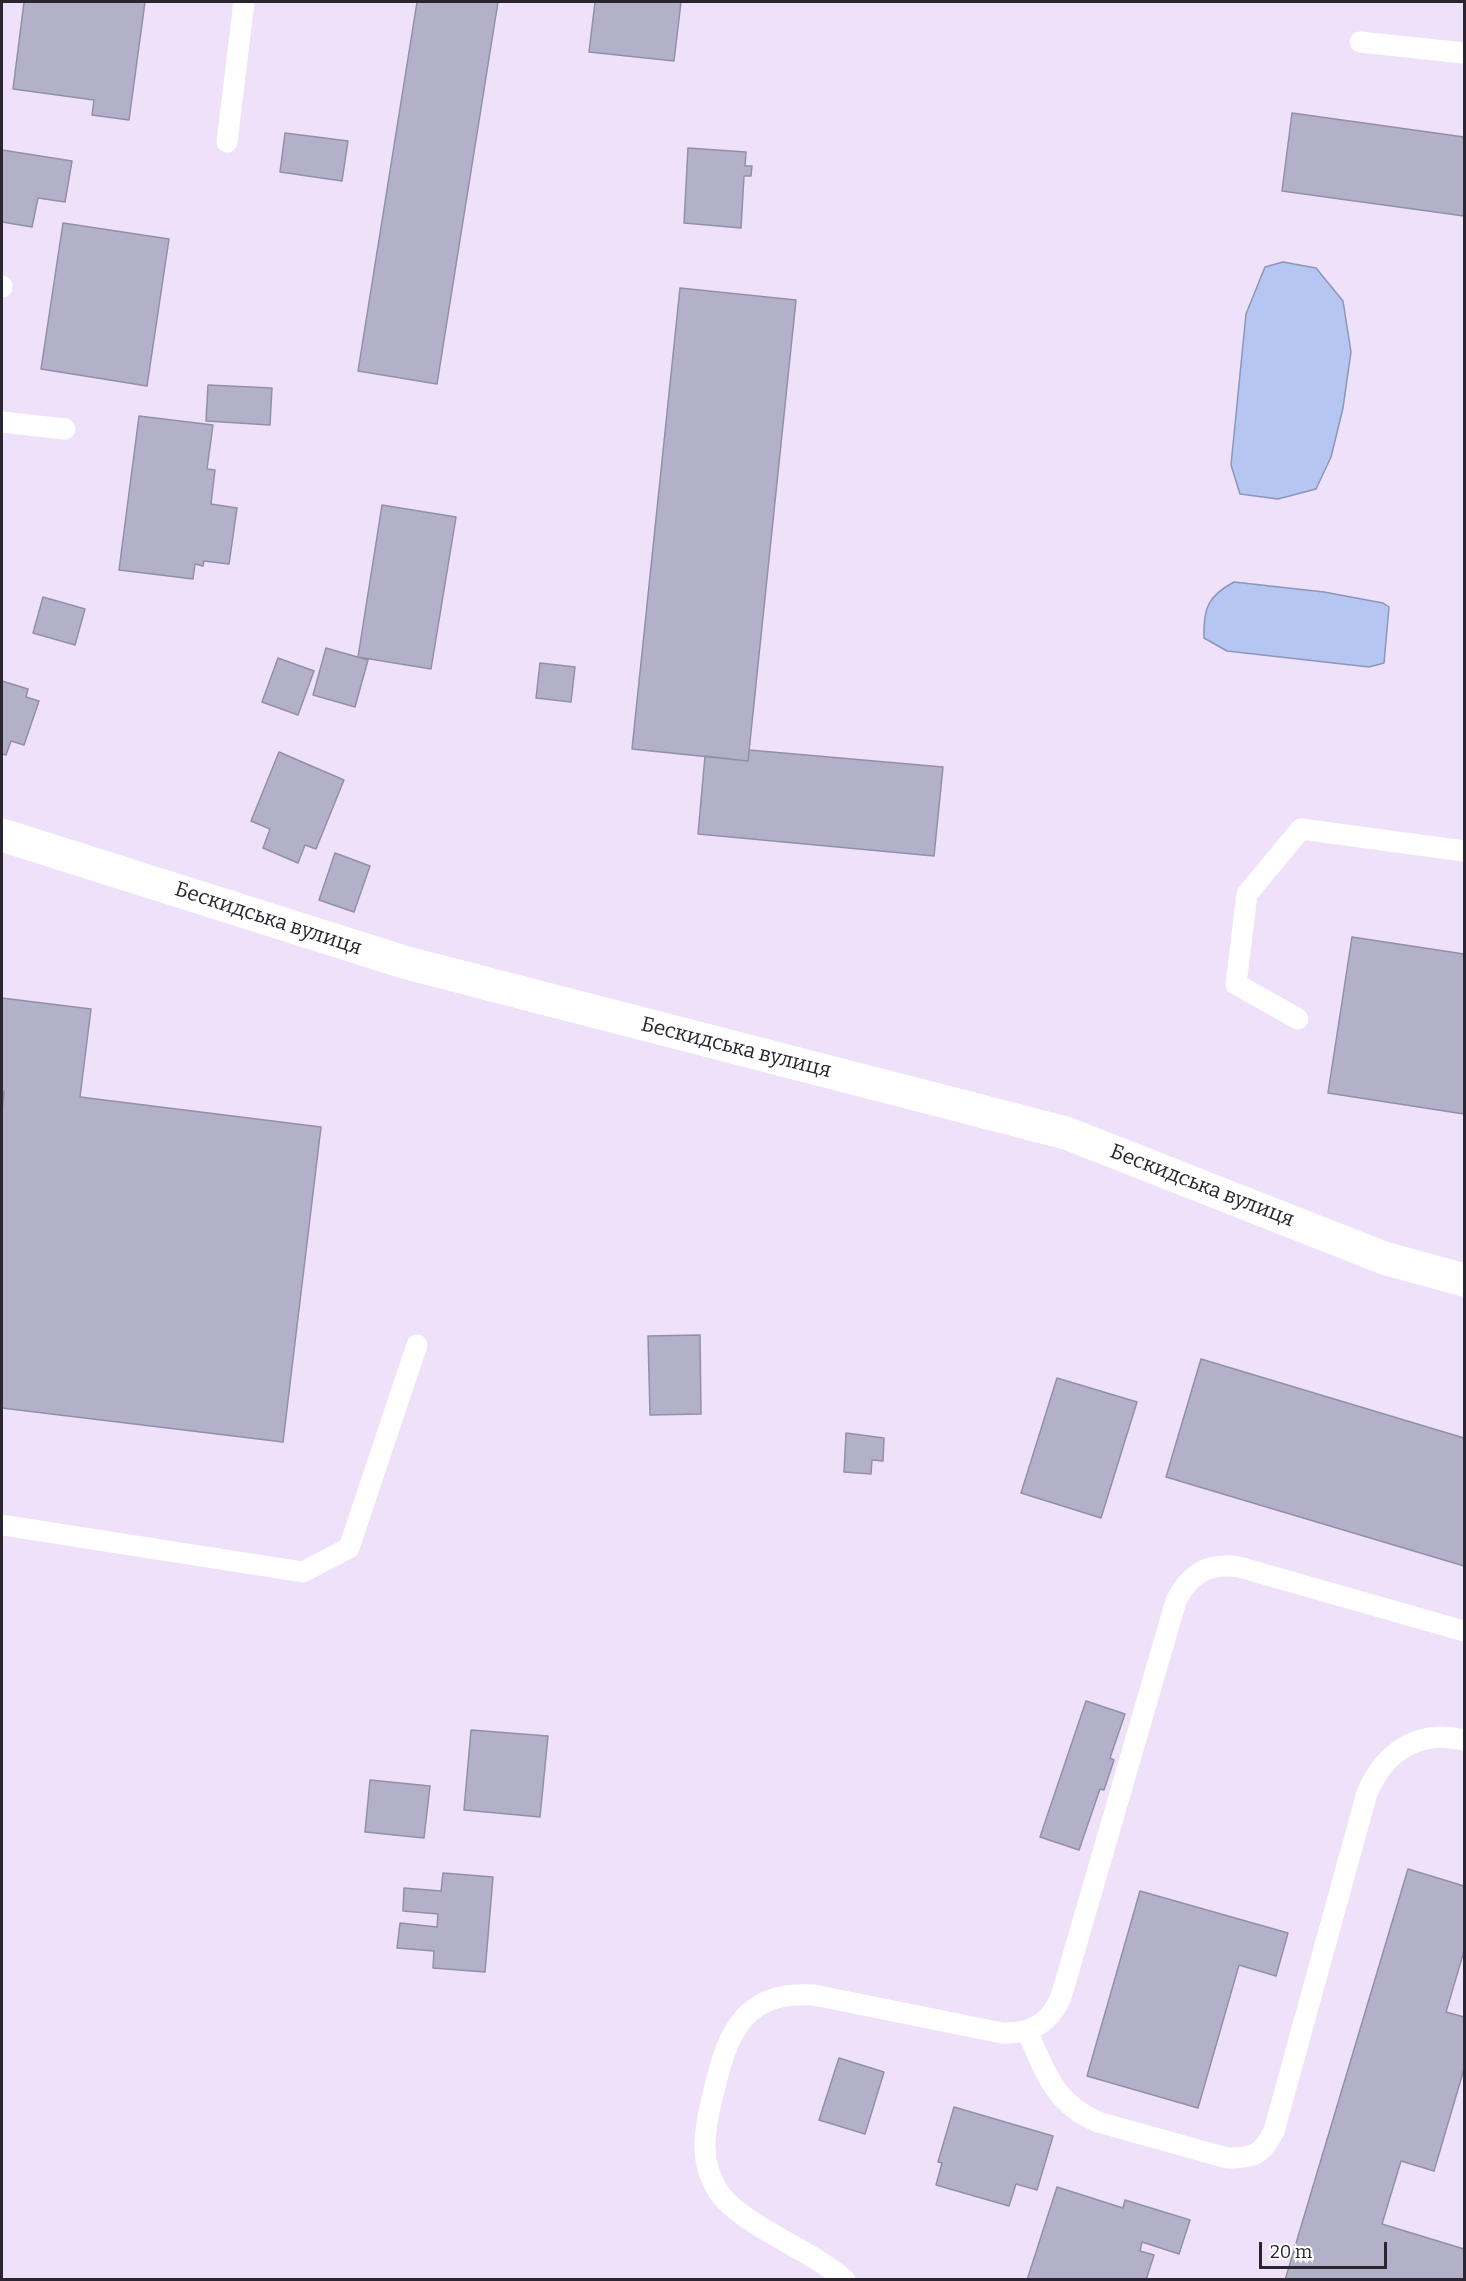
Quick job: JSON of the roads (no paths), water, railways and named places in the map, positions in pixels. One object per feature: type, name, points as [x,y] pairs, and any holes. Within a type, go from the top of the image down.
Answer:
[{"type":"street","name":"Бескидська вулиця","points":[[2,835],[407,963],[1066,1133],[1384,1258],[1464,1280]]},
{"type":"lane","points":[[227,142],[244,2]]},
{"type":"lane","points":[[1360,42],[1464,53]]},
{"type":"lane","points":[[2,422],[65,429]]},
{"type":"lane","points":[[1298,1019],[1236,984],[1247,894],[1301,829],[1464,851]]},
{"type":"lane","points":[[2,1524],[303,1572],[349,1548],[417,1344]]},
{"type":"lane","points":[[845,2280],[826,2265],[729,2204],[711,2178],[706,2163],[706,2131],[724,2053],[742,2019],[766,2002],[794,1994],[814,1995],[1002,2033],[1027,2031],[1048,2018],[1061,1997],[1176,1601],[1190,1579],[1212,1566],[1239,1567],[1464,1631]]},
{"type":"lane","points":[[1027,2031],[1061,2099],[1078,2113],[1098,2122],[1227,2158],[1247,2158],[1265,2149],[1274,2131],[1367,1793],[1375,1774],[1387,1758],[1403,1746],[1422,1739],[1442,1737],[1464,1740]]},
{"type":"water","points":[[1283,262],[1316,268],[1343,301],[1351,352],[1343,408],[1331,457],[1316,489],[1278,499],[1240,494],[1231,465],[1246,314],[1265,267]]},
{"type":"water","points":[[1234,582],[1324,592],[1383,603],[1389,607],[1384,663],[1369,667],[1227,651],[1204,638],[1205,619],[1206,611],[1213,598]]}]
